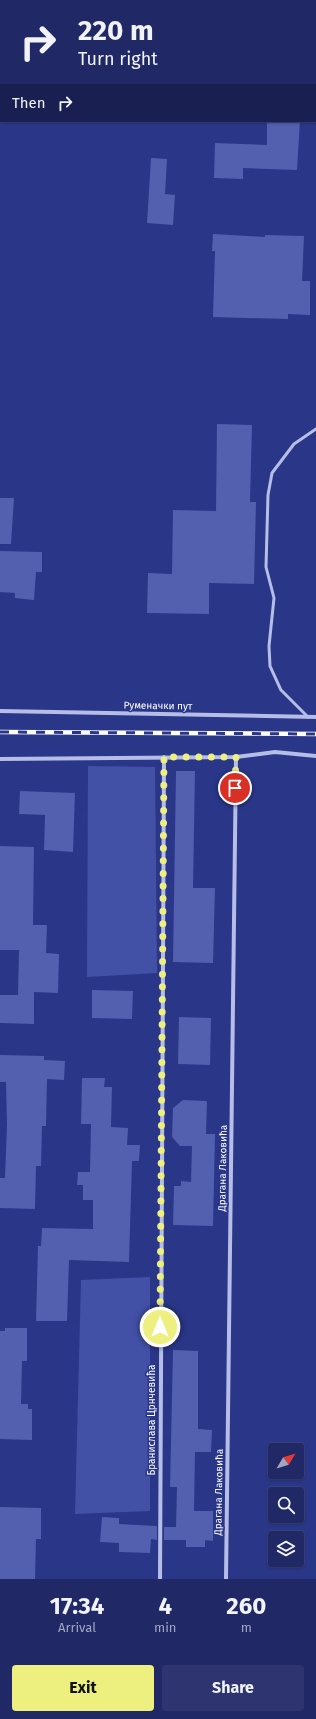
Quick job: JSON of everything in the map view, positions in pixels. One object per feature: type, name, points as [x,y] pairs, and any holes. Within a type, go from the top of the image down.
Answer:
[{"type":"street","name":"Руменачки пут","points":[[0,711],[316,717]]},
{"type":"street","points":[[0,760],[236,757],[275,752],[316,756]]},
{"type":"street","name":"Бранислава Црнчевића","points":[[160,1579],[164,757]]},
{"type":"street","name":"Драгана Лаковића","points":[[226,1579],[236,757]]},
{"type":"lane","points":[[308,717],[281,690],[270,666],[269,646],[274,598],[266,567],[266,552],[268,495],[272,473],[294,444],[316,429]]},
{"type":"shaded area","points":[[88,766],[155,767],[157,973],[87,977]]},
{"type":"shaded area","points":[[150,1277],[150,1511],[75,1514],[81,1280]]},
{"type":"building","points":[[267,122],[300,122],[297,170],[243,168],[243,179],[214,178],[215,143],[267,145]]},
{"type":"building","points":[[151,158],[167,159],[165,194],[175,195],[173,225],[147,223]]},
{"type":"building","points":[[213,234],[265,237],[265,235],[304,236],[302,281],[310,281],[310,315],[288,314],[288,319],[213,317],[215,251],[212,251]]},
{"type":"building","points":[[217,424],[252,425],[250,502],[256,502],[254,584],[209,583],[209,614],[147,613],[148,573],[172,574],[173,510],[216,511]]},
{"type":"building","points":[[0,498],[14,498],[11,544],[0,544]]},
{"type":"building","points":[[0,551],[42,552],[42,572],[36,572],[34,600],[15,598],[15,593],[0,592]]},
{"type":"building","points":[[176,771],[195,771],[193,888],[215,888],[213,963],[173,962]]},
{"type":"building","points":[[20,791],[75,793],[73,852],[44,850],[45,815],[19,814]]},
{"type":"building","points":[[0,846],[34,847],[33,925],[47,925],[46,953],[59,954],[58,993],[34,992],[34,1024],[0,1023],[0,995],[18,995],[19,950],[0,950]]},
{"type":"building","points":[[92,990],[133,991],[132,1019],[92,1018]]},
{"type":"building","points":[[179,1017],[211,1018],[210,1065],[178,1064]]},
{"type":"building","points":[[0,1055],[44,1056],[44,1060],[65,1061],[64,1080],[47,1079],[46,1126],[42,1126],[41,1166],[36,1166],[35,1209],[0,1208],[0,1178],[5,1178],[7,1125],[6,1082],[0,1082]]},
{"type":"building","points":[[82,1078],[105,1078],[104,1087],[112,1087],[111,1127],[128,1128],[127,1145],[140,1145],[139,1161],[132,1161],[129,1262],[69,1260],[67,1321],[36,1321],[38,1246],[41,1246],[42,1228],[93,1229],[93,1200],[83,1200],[83,1185],[77,1185],[78,1172],[90,1172],[91,1124],[81,1124]]},
{"type":"building","points":[[183,1100],[207,1101],[206,1134],[215,1134],[213,1226],[173,1225],[174,1186],[181,1186],[181,1181],[191,1182],[192,1146],[180,1146],[172,1137],[173,1108]]},
{"type":"building","points":[[5,1328],[27,1328],[27,1361],[22,1361],[21,1404],[28,1404],[28,1409],[32,1409],[32,1440],[0,1439],[0,1331],[5,1331]]},
{"type":"building","points":[[173,1350],[198,1351],[198,1429],[212,1430],[211,1452],[195,1452],[194,1511],[213,1511],[213,1541],[205,1540],[205,1547],[186,1547],[186,1540],[164,1540],[164,1527],[176,1527],[177,1487],[170,1487]]},
{"type":"building","points":[[0,1507],[41,1508],[41,1539],[36,1539],[35,1579],[0,1579]]},
{"type":"building","points":[[102,1517],[119,1518],[119,1524],[157,1526],[157,1540],[151,1539],[150,1553],[119,1552],[119,1543],[100,1542]]},
{"type":"railway","points":[[0,732],[316,734]]},
{"type":"route","points":[[160,1327],[164,757],[236,757],[235,788]]}]
